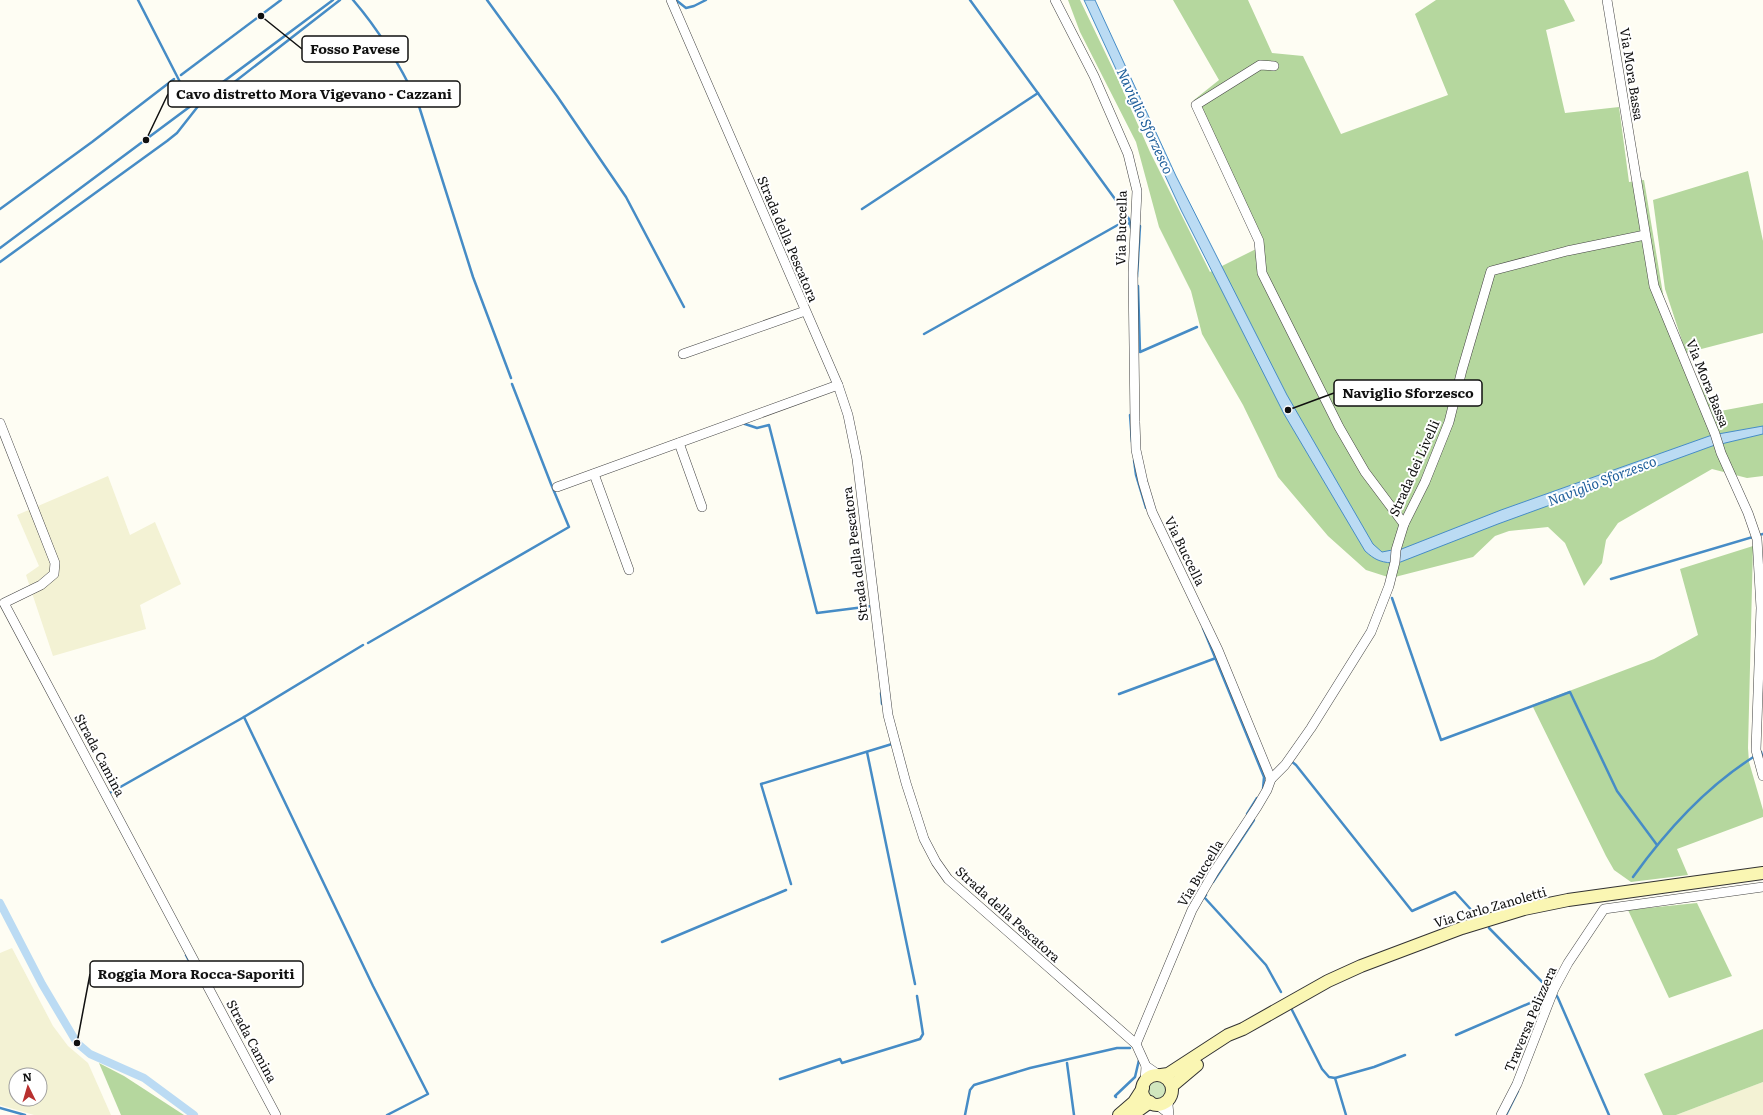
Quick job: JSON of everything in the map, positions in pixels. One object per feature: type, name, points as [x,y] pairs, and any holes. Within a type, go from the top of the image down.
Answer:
[{"type":"main road","name":"Via Carlo Zanoletti","points":[[1171,1091],[1180,1077],[1244,1029],[1296,998],[1354,969],[1426,941],[1485,920],[1524,909],[1568,900],[1763,873]]},
{"type":"main road","name":"Via Carlo Zanoletti","points":[[1160,1075],[1168,1074],[1228,1035],[1244,1029]]},
{"type":"main road","points":[[1119,1115],[1134,1102],[1151,1076],[1160,1075],[1168,1079],[1171,1091],[1164,1103],[1153,1103],[1132,1115]]},
{"type":"main road","points":[[1144,1085],[1144,1096],[1153,1103]]},
{"type":"street","name":"Strada della Pescatora","points":[[671,0],[838,385],[848,415],[857,459],[888,715],[906,783],[924,839],[936,862],[948,879],[1136,1044]]},
{"type":"street","name":"Via Buccella","points":[[1055,0],[1094,76],[1128,154],[1136,191],[1133,273],[1135,422],[1136,450],[1142,482],[1152,512],[1218,650],[1270,779],[1267,790],[1251,817],[1214,872],[1192,910],[1136,1044]]},
{"type":"street","name":"Via Mora Bassa","points":[[1607,0],[1654,286],[1756,536],[1761,608],[1757,754],[1763,776]]},
{"type":"street","points":[[1274,66],[1260,65],[1196,105],[1259,241],[1262,273],[1339,427],[1365,472],[1404,524]]},
{"type":"street","name":"Strada dei Livelli","points":[[1270,779],[1285,765],[1311,728],[1371,632],[1389,586],[1395,562],[1396,550],[1404,524],[1425,482],[1449,422],[1462,370],[1491,271],[1567,251],[1646,235]]},
{"type":"street","points":[[683,354],[805,311]]},
{"type":"street","points":[[557,487],[838,385]]},
{"type":"street","name":"Strada Camina","points":[[0,423],[55,563],[54,574],[41,585],[2,603],[276,1115]]},
{"type":"street","points":[[679,442],[702,507]]},
{"type":"street","points":[[594,474],[629,570]]},
{"type":"street","name":"Traversa Pelizzera","points":[[1501,1115],[1517,1084],[1554,989],[1568,963],[1604,908],[1763,887]]},
{"type":"street","points":[[1136,1044],[1146,1066],[1144,1085]]},
{"type":"street","points":[[1146,1066],[1160,1075]]},
{"type":"street","points":[[1153,1103],[1169,1114],[1171,1091]]},
{"type":"green space","points":[[1068,0],[1080,0],[1116,75],[1150,152],[1210,272],[1260,247],[1194,100],[1219,80],[1173,0],[1248,0],[1272,53],[1303,56],[1341,134],[1448,95],[1415,14],[1436,0],[1564,0],[1575,21],[1546,30],[1565,113],[1619,107],[1629,182],[1644,180],[1664,300],[1685,357],[1715,412],[1763,403],[1763,476],[1747,478],[1712,469],[1618,523],[1606,540],[1602,563],[1584,586],[1565,543],[1548,527],[1509,531],[1495,536],[1473,557],[1391,578],[1366,570],[1328,536],[1278,477],[1243,405],[1202,334],[1191,291],[1159,227],[1136,142],[1080,32]]},
{"type":"green space","points":[[1748,171],[1763,241],[1763,333],[1686,353],[1665,289],[1653,200]]},
{"type":"green space","points":[[108,476],[130,535],[155,522],[181,584],[140,605],[146,629],[53,656],[26,575],[39,566],[17,515]]},
{"type":"green space","points":[[1753,546],[1748,748],[1749,762],[1763,810],[1763,817],[1677,849],[1688,875],[1631,882],[1614,870],[1606,856],[1532,705],[1654,659],[1698,635],[1680,569]]},
{"type":"green space","points":[[1697,903],[1732,976],[1669,998],[1628,910]]},
{"type":"green space","points":[[12,948],[53,1026],[68,1046],[88,1063],[111,1115],[34,1115],[0,1105],[0,953]]},
{"type":"green space","points":[[1763,1029],[1763,1082],[1676,1115],[1663,1115],[1644,1074]]},
{"type":"green space","points":[[99,1063],[124,1076],[184,1115],[121,1115]]},
{"type":"green space","points":[[1157,1080],[1164,1083],[1167,1090],[1164,1097],[1157,1100],[1150,1097],[1147,1090],[1150,1083]]},
{"type":"green space","points":[[1763,1082],[1763,1115],[1676,1115]]},
{"type":"water","points":[[1084,0],[1095,0],[1176,176],[1287,395],[1373,544],[1382,552],[1392,550],[1392,563],[1377,560],[1365,551],[1284,414],[1181,210]]},
{"type":"water","points":[[1763,426],[1763,434],[1721,444],[1718,434]]},
{"type":"water","points":[[1712,435],[1715,445],[1498,524],[1398,563],[1399,550],[1501,510]]},
{"type":"waterway","points":[[138,0],[181,84],[194,100]]},
{"type":"waterway","points":[[181,75],[281,0]]},
{"type":"waterway","points":[[0,248],[333,0]]},
{"type":"waterway","points":[[199,105],[210,101],[340,0]]},
{"type":"waterway","points":[[353,0],[389,49],[418,103],[473,277],[511,378]]},
{"type":"waterway","points":[[487,0],[557,96],[626,197],[684,307]]},
{"type":"waterway","points":[[676,0],[686,8],[706,0]]},
{"type":"waterway","points":[[970,0],[1115,199],[1129,219],[1131,228]]},
{"type":"waterway","points":[[0,209],[92,142],[174,79]]},
{"type":"waterway","points":[[862,209],[1038,93]]},
{"type":"waterway","points":[[0,262],[167,141],[177,133],[199,105]]},
{"type":"waterway","points":[[924,334],[1123,222],[1131,224]]},
{"type":"waterway","points":[[1137,277],[1140,226],[1138,226]]},
{"type":"waterway","points":[[1138,286],[1140,352],[1197,327]]},
{"type":"waterway","points":[[368,643],[569,527],[512,384]]},
{"type":"waterway","points":[[1130,415],[1132,442]]},
{"type":"waterway","points":[[745,424],[757,428],[769,425],[817,613],[872,606]]},
{"type":"waterway","points":[[1134,460],[1136,475],[1146,508]]},
{"type":"waterway","points":[[1611,579],[1763,534]]},
{"type":"waterway","points":[[1392,598],[1441,740],[1570,692],[1617,791],[1657,845]]},
{"type":"waterway","points":[[1203,628],[1264,777],[1263,789]]},
{"type":"waterway","points":[[108,794],[244,717],[363,645]]},
{"type":"waterway","points":[[1119,694],[1216,658]]},
{"type":"waterway","points":[[881,693],[882,704]]},
{"type":"waterway","points":[[244,717],[373,986],[428,1094],[387,1115]]},
{"type":"waterway","points":[[791,884],[761,784],[892,744],[892,742]]},
{"type":"waterway","points":[[867,752],[915,984]]},
{"type":"waterway","points":[[1760,753],[1761,752],[1763,758]]},
{"type":"waterway","points":[[1633,877],[1659,843],[1688,810],[1720,781],[1755,756]]},
{"type":"waterway","points":[[1291,761],[1296,765],[1412,911],[1455,892],[1475,914]]},
{"type":"waterway","points":[[1213,882],[1254,820],[1247,814],[1257,798]]},
{"type":"waterway","points":[[662,942],[786,890]]},
{"type":"waterway","points":[[1206,895],[1204,897],[1266,965],[1281,992]]},
{"type":"waterway","points":[[0,903],[42,984],[77,1043],[90,1054],[144,1078],[194,1115]]},
{"type":"waterway","points":[[1489,928],[1550,990]]},
{"type":"waterway","points":[[186,955],[191,965]]},
{"type":"waterway","points":[[1555,993],[1609,1115]]},
{"type":"waterway","points":[[780,1079],[840,1059],[842,1063],[920,1039],[923,1034],[917,996]]},
{"type":"waterway","points":[[1456,1035],[1546,996],[1548,997]]},
{"type":"waterway","points":[[1292,1010],[1322,1069],[1329,1077],[1335,1078],[1374,1067],[1405,1055]]},
{"type":"waterway","points":[[965,1115],[970,1090],[974,1085],[1030,1068],[1117,1048],[1130,1048]]},
{"type":"waterway","points":[[1116,1097],[1115,1096],[1135,1077],[1139,1060]]},
{"type":"waterway","points":[[1067,1063],[1074,1115]]},
{"type":"waterway","points":[[1335,1078],[1346,1115]]},
{"type":"waterway","points":[[1506,1115],[1518,1091]]},
{"type":"waterway","points":[[0,1108],[25,1115]]},
{"type":"place","name":"Fosso Pavese","points":[[261,16]]},
{"type":"place","name":"Cavo distretto Mora Vigevano - Cazzani","points":[[146,140]]},
{"type":"place","name":"Naviglio Sforzesco","points":[[1288,410]]},
{"type":"place","name":"Roggia Mora Rocca-Saporiti","points":[[77,1043]]}]
